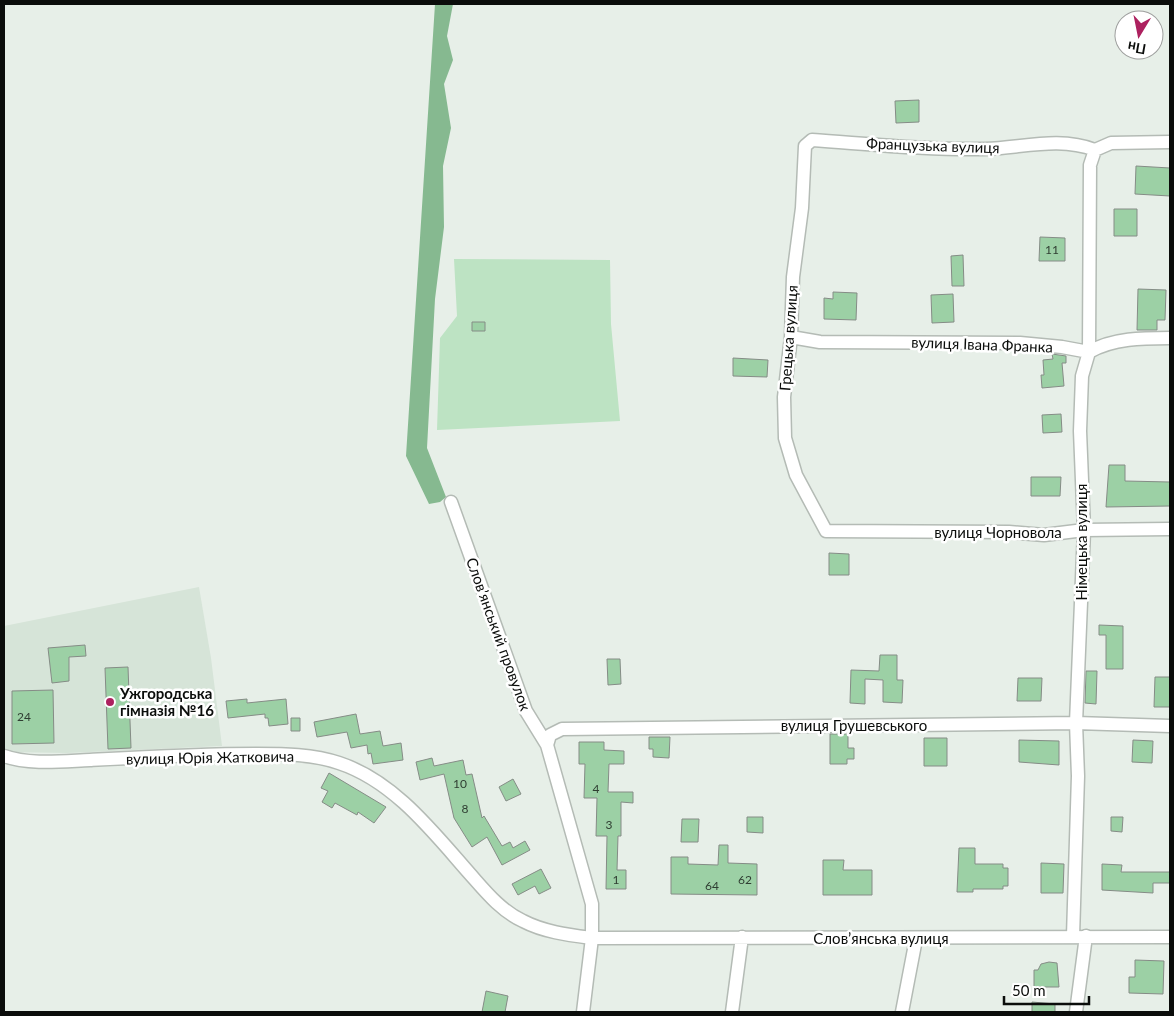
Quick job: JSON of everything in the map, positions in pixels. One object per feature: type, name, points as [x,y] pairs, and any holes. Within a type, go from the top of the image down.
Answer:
[{"type":"street","name":"Французька вулиця","points":[[812,140],[986,149],[1067,142],[1095,150]]},
{"type":"street","name":"Грецька вулиця","points":[[812,140],[805,146],[802,208],[793,276],[791,337],[784,397],[785,438],[796,475],[826,531]]},
{"type":"street","points":[[1095,150],[1111,143],[1170,142]]},
{"type":"street","name":"Німецька вулиця","points":[[1076,1012],[1079,936],[1076,723],[1084,530],[1080,431],[1082,376],[1089,352],[1090,165],[1095,150]]},
{"type":"street","name":"вулиця Івана Франка","points":[[791,337],[820,342],[1020,343],[1062,346],[1089,352]]},
{"type":"street","points":[[1089,352],[1101,346],[1117,342],[1170,338]]},
{"type":"street","name":"Словʼянський провулок","points":[[451,502],[526,711],[547,744],[592,904],[592,938],[584,1012]]},
{"type":"street","name":"вулиця Чорновола","points":[[826,531],[1009,532],[1044,535],[1084,530],[1170,529]]},
{"type":"street","name":"вулиця Грушевського","points":[[547,744],[550,735],[562,729],[1076,723],[1170,726]]},
{"type":"street","name":"вулиця Юрія Жатковича","points":[[4,756],[27,760],[222,754],[279,754],[321,757],[366,775],[400,800],[426,823],[490,897],[521,921],[540,929],[592,938]]},
{"type":"street","name":"Словʼянська вулиця","points":[[592,938],[916,939],[1079,936],[1170,937]]},
{"type":"street","points":[[732,1012],[742,938]]},
{"type":"street","points":[[902,1012],[916,939]]},
{"type":"shaded area","name":"Ужгородська гімназія №16","points":[[199,587],[211,658],[222,746],[67,753],[4,752],[4,626]]},
{"type":"green space","points":[[435,4],[453,4],[447,36],[453,60],[444,84],[451,128],[443,166],[444,227],[435,299],[427,448],[446,497],[440,502],[429,504],[406,456]]},
{"type":"green space","points":[[454,259],[610,260],[611,324],[620,421],[437,430],[440,338],[457,316]]},
{"type":"building","points":[[919,100],[919,122],[896,123],[895,101]]},
{"type":"building","points":[[1136,166],[1170,168],[1170,196],[1135,194]]},
{"type":"building","points":[[1114,209],[1137,209],[1137,236],[1114,236]]},
{"type":"building","points":[[1040,237],[1065,238],[1065,261],[1039,261]]},
{"type":"building","points":[[963,255],[964,286],[952,286],[951,256]]},
{"type":"building","points":[[1138,289],[1166,290],[1165,320],[1157,320],[1157,330],[1137,330]]},
{"type":"building","points":[[833,292],[857,293],[856,320],[824,319],[824,298],[833,299]]},
{"type":"building","points":[[953,294],[954,322],[932,323],[931,295]]},
{"type":"building","points":[[472,322],[485,322],[485,331],[472,331]]},
{"type":"building","points":[[1052,354],[1066,356],[1066,363],[1062,363],[1064,386],[1042,388],[1041,375],[1044,375],[1043,360],[1053,359]]},
{"type":"building","points":[[733,358],[768,360],[767,377],[733,376]]},
{"type":"building","points":[[1061,414],[1062,432],[1043,433],[1042,415]]},
{"type":"building","points":[[1109,465],[1125,465],[1125,481],[1170,482],[1170,506],[1106,507]]},
{"type":"building","points":[[1031,477],[1061,477],[1060,496],[1031,496]]},
{"type":"building","points":[[829,553],[849,554],[849,575],[829,575]]},
{"type":"building","points":[[1099,625],[1123,626],[1123,669],[1106,669],[1106,635],[1099,635]]},
{"type":"building","points":[[85,645],[86,656],[69,657],[69,681],[52,683],[48,648]]},
{"type":"building","points":[[880,655],[897,655],[897,680],[903,680],[902,703],[883,702],[883,680],[865,679],[865,704],[850,703],[851,670],[879,671]]},
{"type":"building","points":[[607,659],[620,659],[621,684],[608,685]]},
{"type":"building","points":[[128,667],[131,748],[108,749],[105,668]]},
{"type":"building","points":[[1086,671],[1097,671],[1096,704],[1085,703]]},
{"type":"building","points":[[1155,677],[1170,677],[1170,707],[1154,707]]},
{"type":"building","points":[[1018,678],[1042,678],[1041,701],[1017,701]]},
{"type":"building","points":[[53,690],[54,743],[12,744],[12,691]]},
{"type":"building","points":[[247,699],[247,703],[286,699],[288,724],[269,726],[268,718],[265,718],[265,714],[228,718],[226,701]]},
{"type":"building","points":[[356,714],[360,734],[380,731],[383,746],[401,743],[403,760],[373,764],[371,753],[368,754],[367,745],[351,748],[347,732],[317,737],[314,722]]},
{"type":"building","points":[[291,718],[300,718],[300,731],[291,731]]},
{"type":"building","points":[[830,734],[848,734],[848,748],[854,748],[854,759],[847,759],[847,764],[830,764]]},
{"type":"building","points":[[649,737],[670,737],[669,758],[653,757],[653,749],[649,749]]},
{"type":"building","points":[[924,738],[947,738],[947,766],[924,766]]},
{"type":"building","points":[[1019,740],[1059,741],[1059,765],[1019,762]]},
{"type":"building","points":[[1133,740],[1153,741],[1152,763],[1132,762]]},
{"type":"building","points":[[579,742],[604,742],[604,750],[624,751],[624,764],[609,764],[608,792],[633,792],[633,803],[621,802],[621,836],[618,836],[617,870],[626,870],[626,889],[606,889],[607,836],[596,836],[597,798],[584,798],[585,764],[579,764]]},
{"type":"building","points":[[432,758],[434,766],[463,760],[466,775],[472,774],[482,818],[484,816],[502,846],[510,842],[513,848],[525,841],[530,850],[502,865],[487,837],[472,847],[454,818],[444,774],[420,780],[416,762]]},
{"type":"building","points":[[329,773],[386,807],[374,823],[358,812],[357,815],[335,803],[332,808],[322,802],[328,791],[321,788]]},
{"type":"building","points":[[513,779],[521,794],[506,801],[499,787]]},
{"type":"building","points":[[747,817],[763,817],[763,833],[747,832]]},
{"type":"building","points":[[1111,817],[1123,817],[1122,832],[1111,831]]},
{"type":"building","points":[[682,819],[699,819],[698,842],[681,842]]},
{"type":"building","points":[[719,845],[728,845],[728,863],[757,864],[757,895],[671,894],[671,857],[688,857],[688,864],[718,865]]},
{"type":"building","points":[[959,848],[975,848],[975,864],[1003,864],[1003,868],[1008,868],[1008,886],[1003,886],[1003,889],[973,889],[973,892],[957,892]]},
{"type":"building","points":[[823,860],[844,860],[843,870],[872,870],[872,895],[823,895]]},
{"type":"building","points":[[1041,863],[1064,864],[1063,893],[1041,893]]},
{"type":"building","points":[[1102,864],[1122,865],[1121,872],[1170,872],[1170,883],[1153,883],[1153,893],[1102,890]]},
{"type":"building","points":[[541,869],[551,888],[539,894],[535,886],[518,895],[512,884]]},
{"type":"building","points":[[1135,960],[1164,961],[1163,994],[1129,993],[1129,977],[1135,977]]},
{"type":"building","points":[[1057,963],[1059,987],[1034,987],[1034,970],[1038,970],[1041,964]]},
{"type":"building","points":[[486,991],[508,996],[505,1012],[482,1012]]},
{"type":"building","points":[[1032,1002],[1055,1004],[1055,1012],[1032,1012]]},
{"type":"place","name":"Ужгородська гімназія №16","points":[[110,702]]}]
